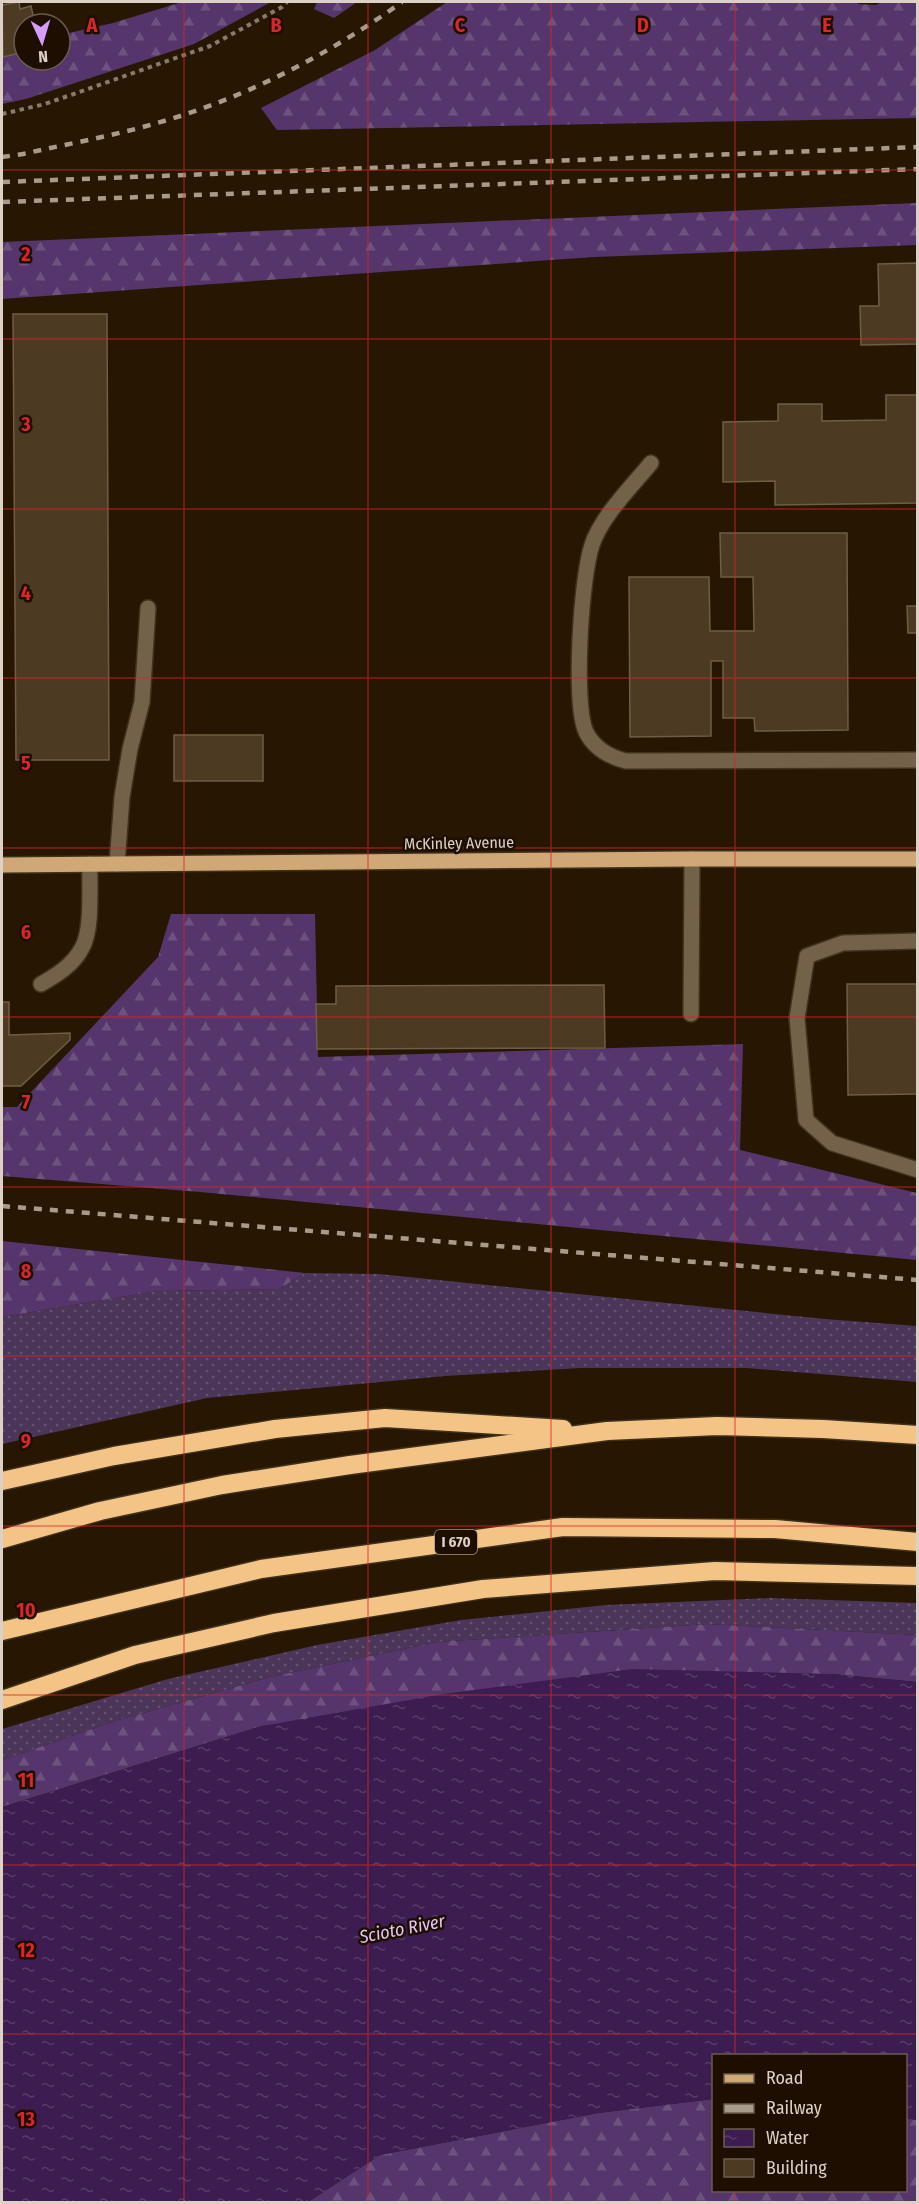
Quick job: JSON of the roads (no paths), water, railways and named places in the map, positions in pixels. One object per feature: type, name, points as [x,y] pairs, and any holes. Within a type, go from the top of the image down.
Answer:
[{"type":"highway","points":[[2,1481],[114,1456],[275,1430],[385,1418],[607,1431]]},
{"type":"highway","points":[[2,1539],[100,1510],[222,1485],[350,1464],[607,1431],[717,1426],[918,1435]]},
{"type":"highway","name":"I 670","points":[[2,1631],[261,1569],[563,1527],[775,1529],[918,1542]]},
{"type":"highway","points":[[2,1700],[135,1655],[274,1623],[483,1589],[715,1570],[918,1576]]},
{"type":"main road","name":"McKinley Avenue","points":[[2,865],[918,859]]},
{"type":"lane","points":[[651,463],[614,507],[592,543],[583,584],[579,708],[587,734],[607,756],[626,762],[918,760]]},
{"type":"lane","points":[[117,864],[122,797],[130,749],[142,702],[148,608]]},
{"type":"lane","points":[[691,1014],[692,859]]},
{"type":"lane","points":[[41,984],[63,971],[83,947],[88,927],[90,864]]},
{"type":"lane","points":[[918,941],[843,943],[807,956],[797,1017],[806,1120],[832,1143],[918,1170]]},
{"type":"water","name":"Scioto River","points":[[632,1669],[832,1674],[917,1682],[917,2120],[907,2118],[907,2054],[712,2054],[712,2099],[598,2113],[380,2155],[308,2202],[2,2202],[2,1807],[262,1726],[443,1694]]},
{"type":"railway","points":[[2,157],[124,132],[221,101],[316,57],[402,2]]},
{"type":"railway","points":[[2,182],[918,147]]},
{"type":"railway","points":[[2,202],[918,169]]},
{"type":"railway","points":[[2,1206],[918,1280]]}]
